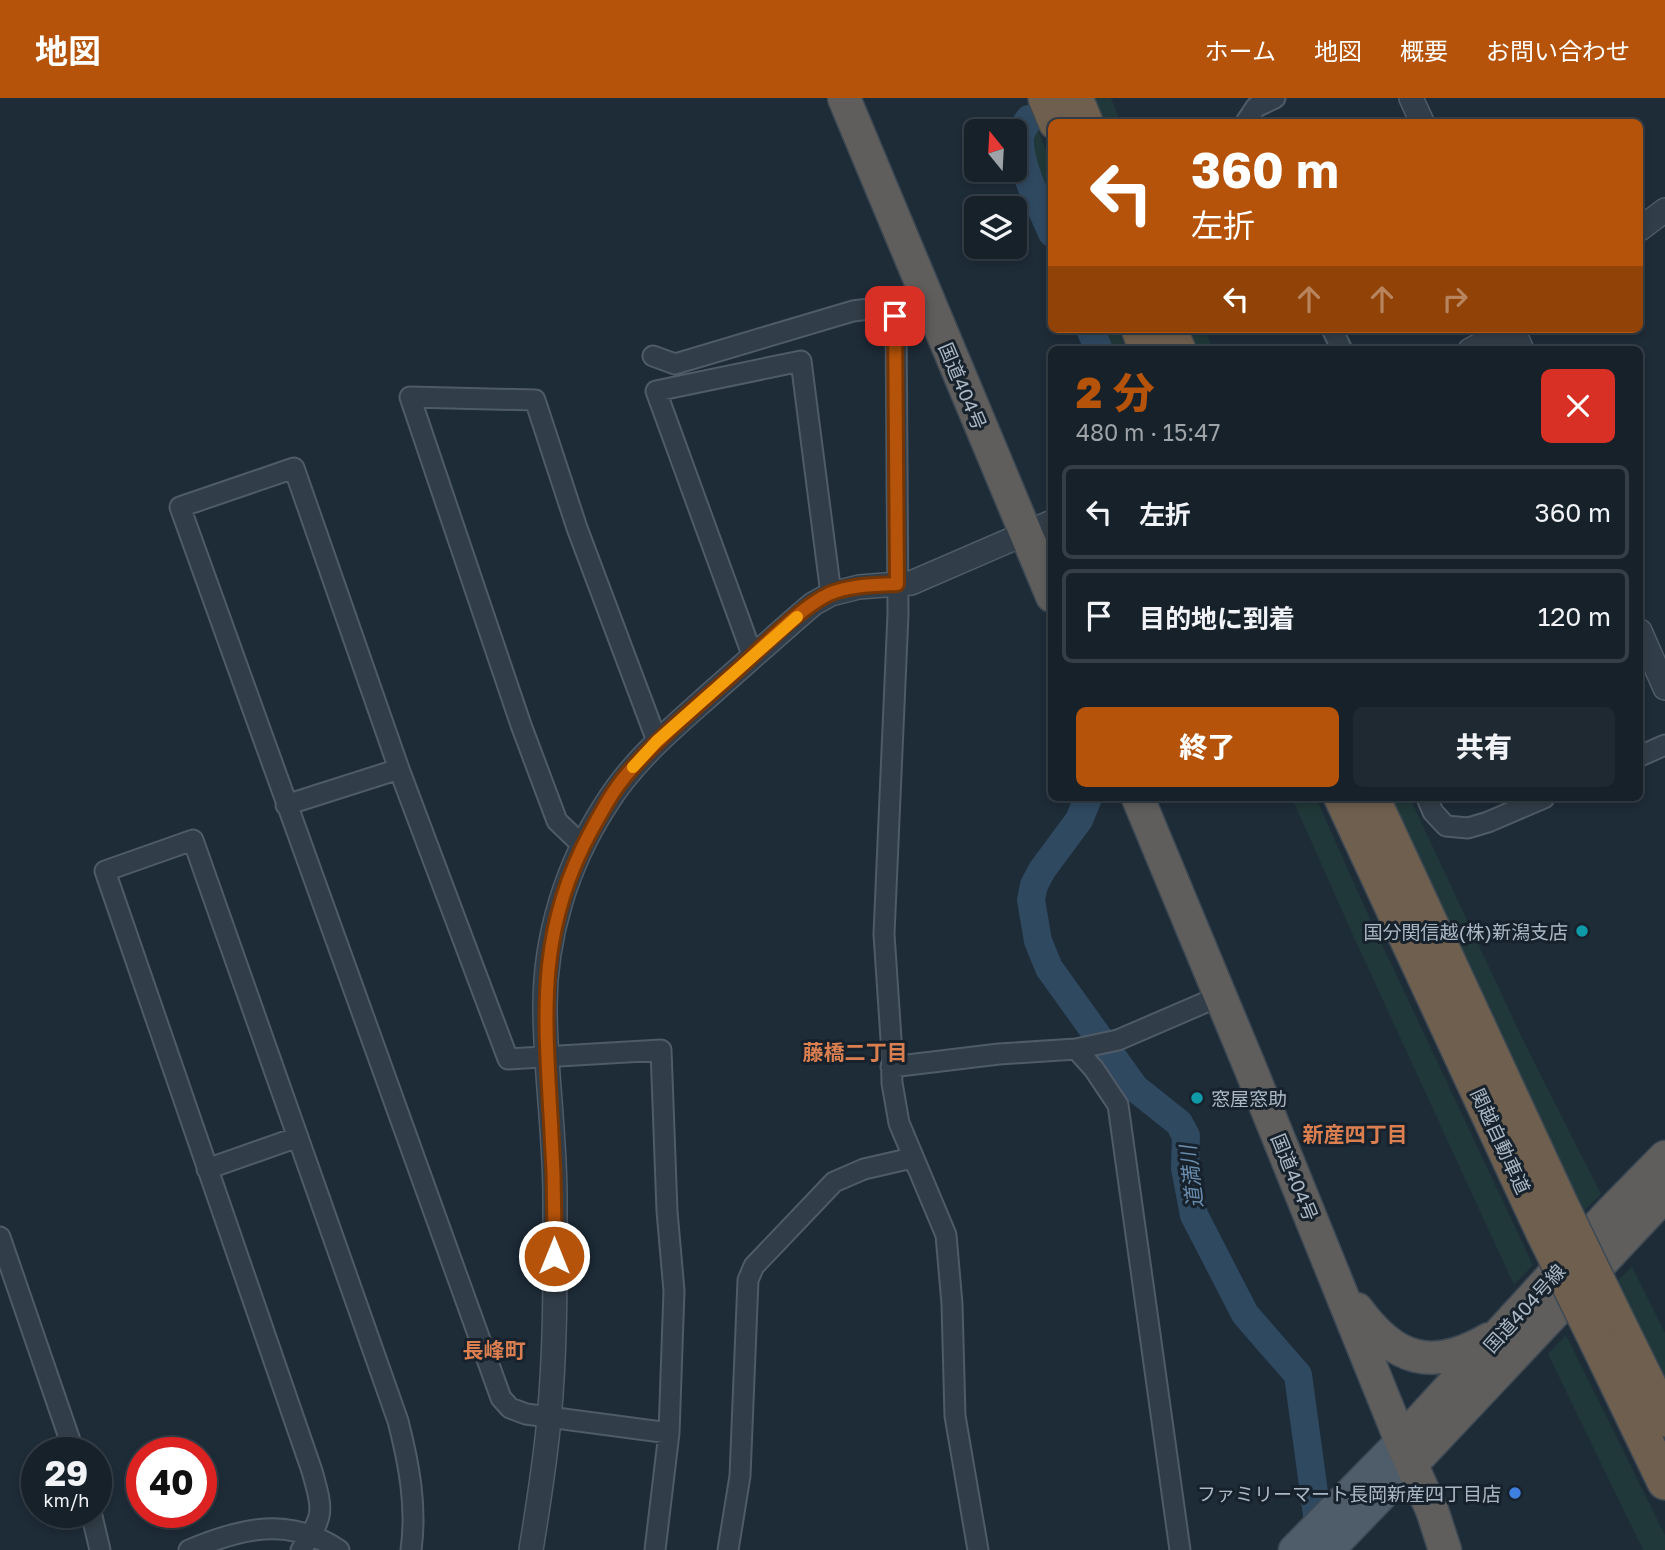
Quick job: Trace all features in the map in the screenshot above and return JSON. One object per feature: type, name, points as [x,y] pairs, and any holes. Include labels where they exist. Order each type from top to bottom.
[{"type":"highway","name":"国道404号","points":[[844,98],[912,298],[1038,527],[1048,576]]},
{"type":"highway","points":[[1046,98],[1055,119]]},
{"type":"highway","points":[[1075,98],[1084,119]]},
{"type":"highway","name":"国道404号","points":[[1139,801],[1407,1452]]},
{"type":"highway","name":"関越自動車道","points":[[1344,801],[1603,1322],[1665,1482]]},
{"type":"highway","name":"関越自動車道","points":[[1373,801],[1554,1222]]},
{"type":"highway","name":"国道404号線","points":[[1407,1452],[1504,1330],[1609,1214],[1665,1157]]},
{"type":"highway","name":"国道404号線","points":[[1407,1452],[1665,1195]]},
{"type":"highway","points":[[1336,1279],[1381,1338],[1402,1351],[1417,1356],[1444,1357],[1467,1352],[1504,1330]]},
{"type":"highway","name":"関越自動車道","points":[[1603,1322],[1665,1419]]},
{"type":"highway","points":[[1407,1452],[1432,1510],[1445,1550]]},
{"type":"main road","points":[[1294,1550],[1407,1452]]},
{"type":"main road","points":[[1329,1550],[1407,1452]]},
{"type":"street","points":[[1248,119],[1256,107],[1275,98]]},
{"type":"street","points":[[1411,98],[1421,119]]},
{"type":"street","points":[[1643,227],[1665,210]]},
{"type":"street","points":[[653,356],[675,364],[853,311],[912,298]]},
{"type":"street","points":[[912,298],[895,316],[897,584],[884,934],[891,1067],[899,1123],[946,1235],[952,1304],[955,1416],[978,1550]]},
{"type":"street","points":[[1478,346],[1504,333]]},
{"type":"street","points":[[753,657],[656,391],[801,361],[831,594]]},
{"type":"street","points":[[583,846],[557,821],[521,725],[410,397],[535,401],[577,528],[657,741]]},
{"type":"street","points":[[655,1550],[669,1433],[674,1291],[667,1211],[661,1051],[508,1059],[399,769],[294,468],[180,507],[497,1390],[510,1408],[549,1419],[669,1433]]},
{"type":"street","points":[[531,1550],[549,1419],[553,1359],[555,1192],[545,1007],[549,954],[562,898],[583,846],[604,807],[626,775],[657,741],[813,604],[831,594],[859,587],[911,583],[1038,527]]},
{"type":"street","points":[[1643,638],[1665,688]]},
{"type":"street","points":[[1643,755],[1665,745]]},
{"type":"street","points":[[286,805],[399,769]]},
{"type":"street","points":[[1428,801],[1433,812],[1446,826],[1468,828],[1537,801]]},
{"type":"street","points":[[307,1543],[320,1518],[312,1471],[105,871],[193,840],[398,1421],[412,1488],[414,1513],[411,1550]]},
{"type":"street","points":[[891,1067],[999,1054],[1076,1049],[1118,1040],[1220,996]]},
{"type":"street","points":[[1076,1049],[1094,1069],[1118,1105],[1180,1550]]},
{"type":"street","points":[[207,1169],[298,1137]]},
{"type":"street","points":[[728,1550],[740,1476],[748,1280],[754,1266],[834,1182],[864,1169],[912,1158]]},
{"type":"street","points":[[0,1237],[69,1437]]},
{"type":"street","points":[[95,1528],[100,1550]]},
{"type":"street","points":[[189,1550],[256,1528],[286,1530],[307,1543],[340,1550]]},
{"type":"green space","points":[[1090,98],[1111,98],[1119,119],[1099,119]]},
{"type":"green space","points":[[1035,122],[1048,155],[1048,217],[1027,164],[1027,130]]},
{"type":"green space","points":[[1095,333],[1120,333],[1124,346],[1099,346]]},
{"type":"green space","points":[[1186,333],[1206,333],[1211,346],[1191,346]]},
{"type":"green space","points":[[1293,801],[1317,801],[1533,1265],[1514,1285]]},
{"type":"green space","points":[[1386,801],[1411,801],[1524,1042],[1601,1194],[1579,1216]]},
{"type":"green space","points":[[1632,1267],[1665,1333],[1665,1391],[1613,1285]]},
{"type":"green space","points":[[1566,1335],[1665,1535],[1665,1550],[1643,1550],[1548,1354]]},
{"type":"waterway","name":"道満川","points":[[1029,119],[1020,139],[1023,162],[1048,224]]},
{"type":"waterway","name":"道満川","points":[[1092,333],[1097,346]]},
{"type":"waterway","name":"道満川","points":[[1087,801],[1079,820],[1034,885],[1031,900],[1038,941],[1049,968],[1135,1088],[1179,1123],[1186,1136],[1185,1168],[1194,1215],[1245,1314],[1298,1375],[1321,1544]]},
{"type":"slow traffic","points":[[633,767],[657,741],[797,617]]},
{"type":"place","name":"国分関信越(株)新潟支店","points":[[1582,931]]},
{"type":"place","name":"窓屋窓助","points":[[1197,1098]]},
{"type":"place","name":"ファミリーマート長岡新産四丁目店","points":[[1515,1493]]},
{"type":"district","name":"藤橋二丁目","points":[[855,1052]]},
{"type":"district","name":"新産四丁目","points":[[1355,1134]]},
{"type":"district","name":"長峰町","points":[[494,1350]]},
{"type":"route","points":[[554,1256],[555,1192],[545,1007],[549,954],[562,898],[583,846],[604,807],[626,775],[657,741],[813,604],[831,594],[859,587],[897,584],[895,316]]}]
